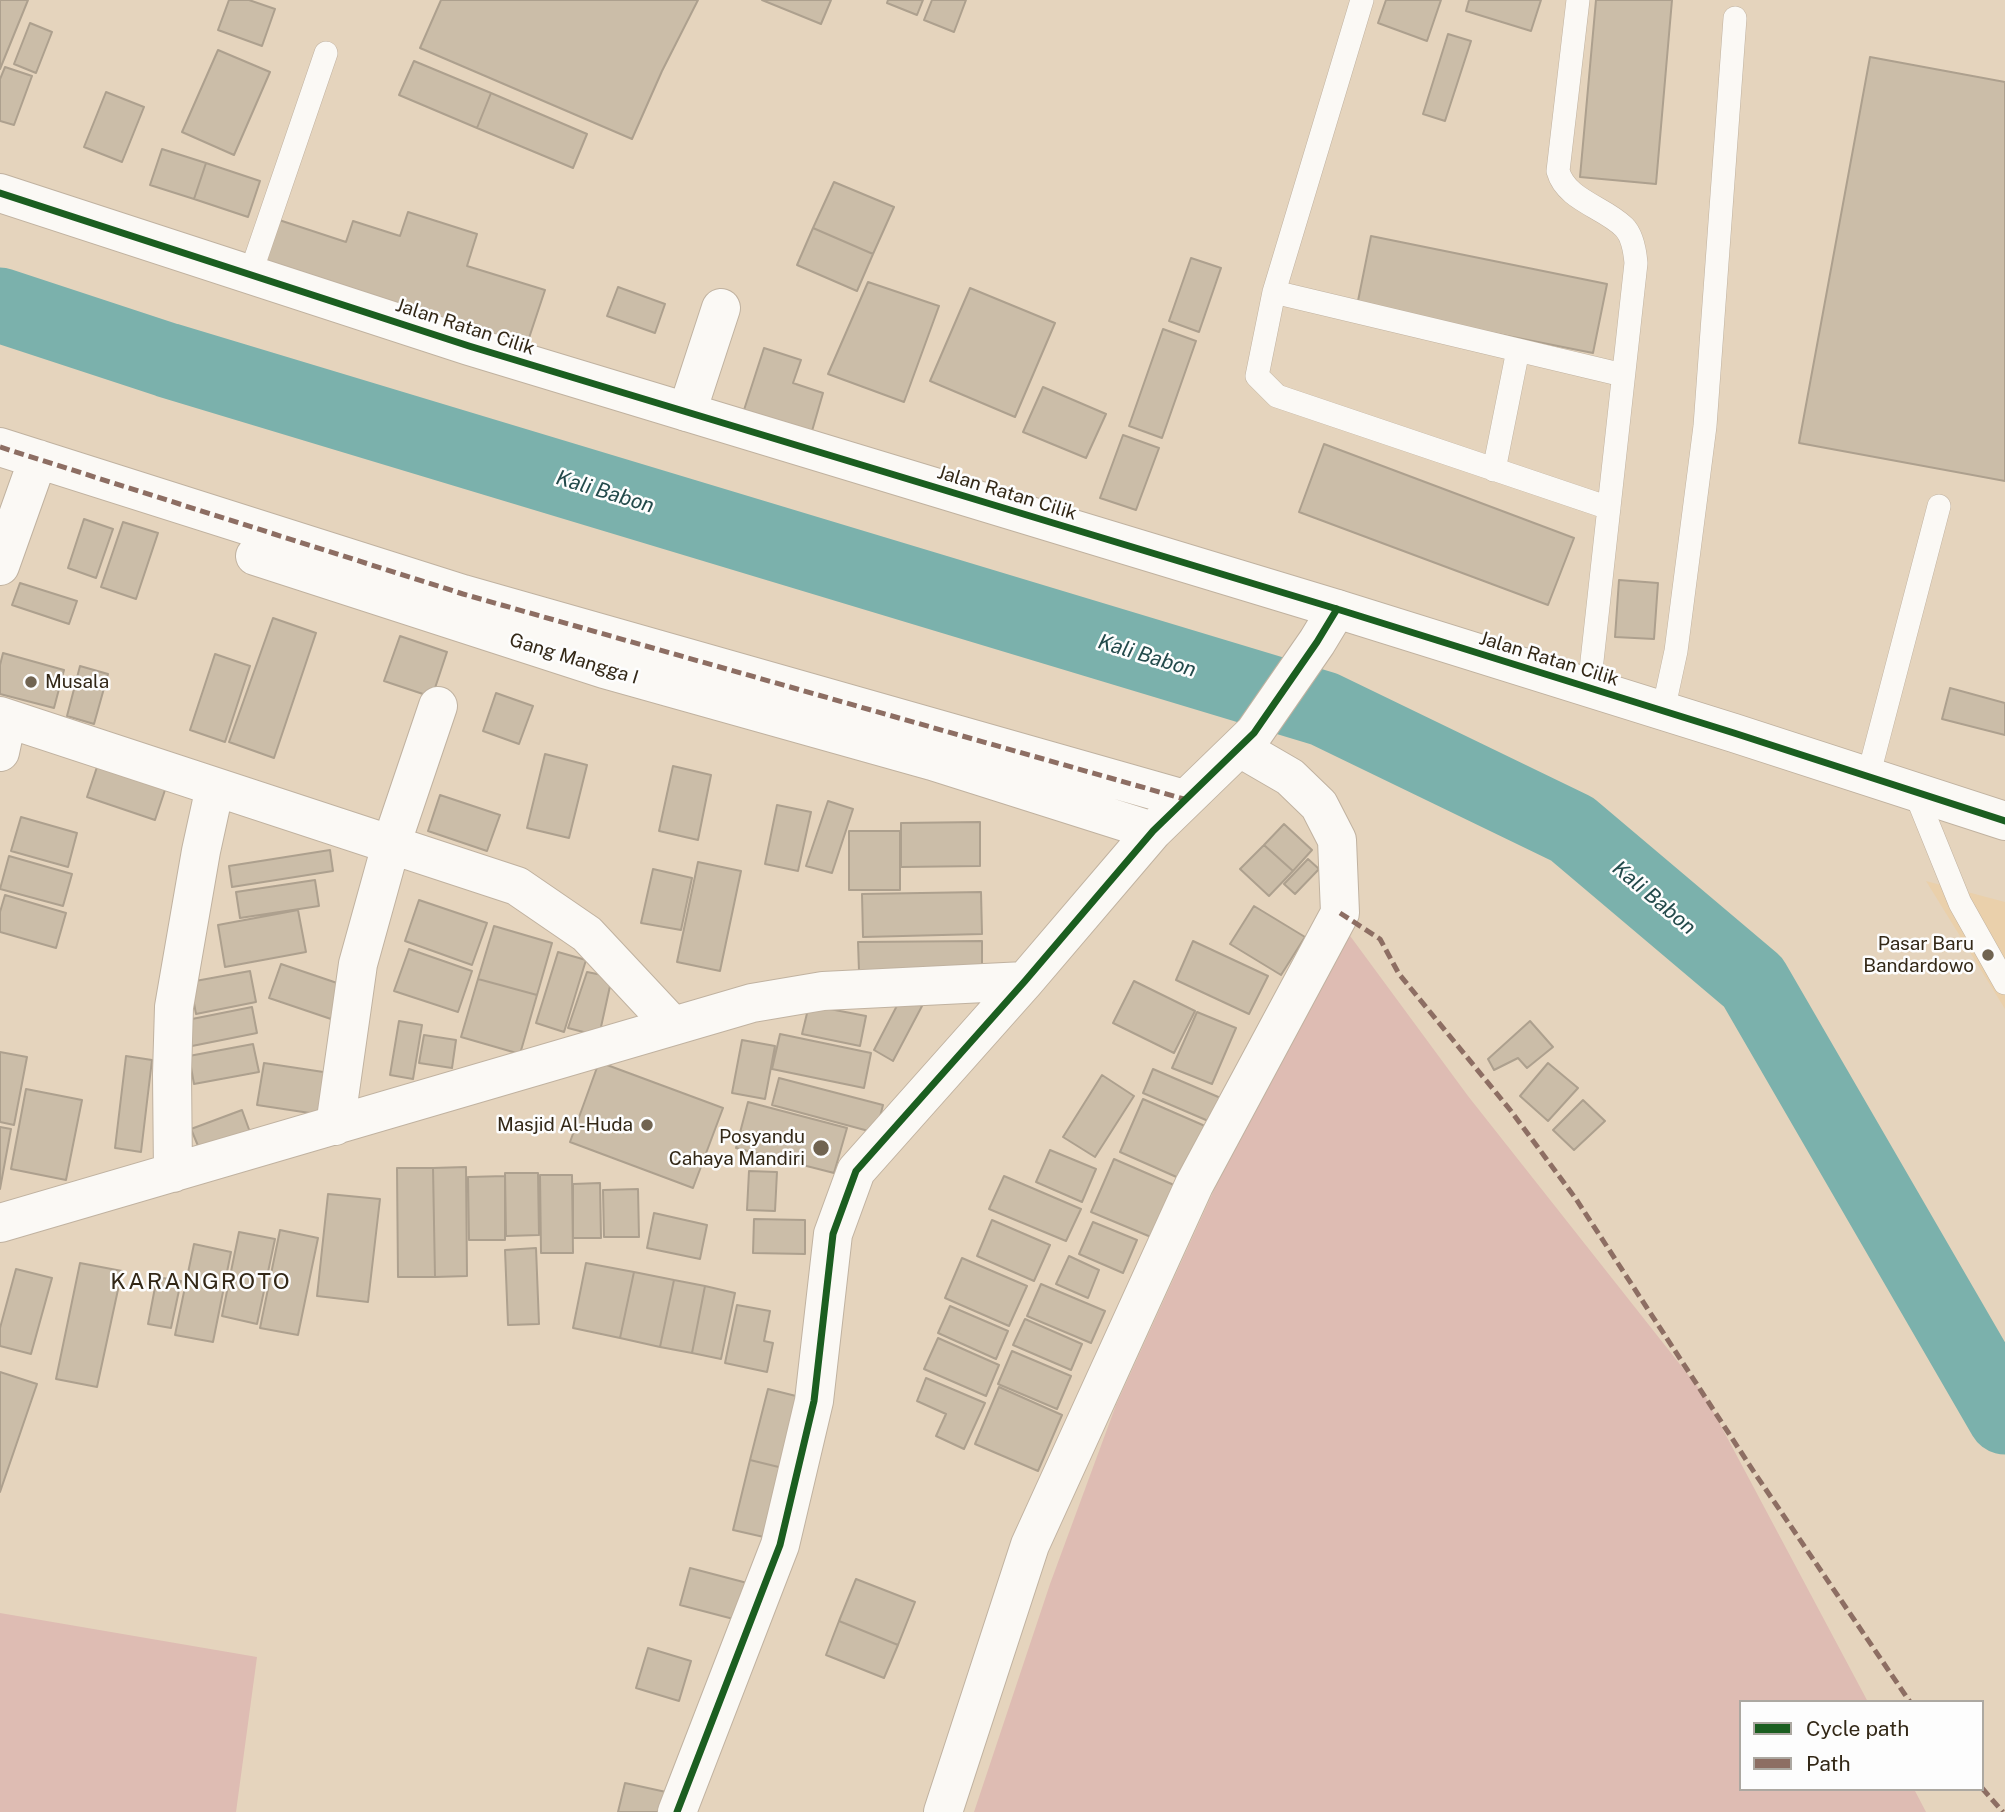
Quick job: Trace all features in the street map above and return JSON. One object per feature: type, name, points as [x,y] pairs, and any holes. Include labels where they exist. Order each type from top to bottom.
[{"type":"street","name":"Jalan Ratan Cilik","points":[[0,193],[469,346],[690,401],[1589,688],[1665,700],[1870,766],[1915,792],[2005,821]]},
{"type":"street","points":[[690,401],[716,324]]},
{"type":"street","name":"Gang Mangga I","points":[[0,447],[23,471],[372,580],[604,669],[932,761],[1153,831]]},
{"type":"street","points":[[0,566],[23,471]]},
{"type":"street","points":[[372,580],[463,594],[1184,799]]},
{"type":"street","points":[[677,1812],[780,1545],[814,1401],[833,1234],[856,1171],[1025,981],[1153,831],[1247,740],[1317,642],[1337,609]]},
{"type":"street","points":[[335,1126],[358,964],[391,845],[438,706]]},
{"type":"street","points":[[2,729],[215,787],[517,886],[587,934],[673,1026]]},
{"type":"street","points":[[943,1812],[1030,1545],[1194,1185],[1340,913],[1337,840],[1319,806],[1247,740]]},
{"type":"street","points":[[173,1173],[174,1007],[215,787]]},
{"type":"street","points":[[0,1223],[752,1003],[824,990],[1025,981]]},
{"type":"lane","points":[[1362,0],[1274,292],[1257,376],[1277,396],[1609,508]]},
{"type":"lane","points":[[1578,0],[1558,171],[1565,187],[1625,227],[1636,263],[1589,688]]},
{"type":"lane","points":[[1665,700],[1676,651],[1705,426],[1735,18]]},
{"type":"lane","points":[[250,275],[326,52]]},
{"type":"lane","points":[[1274,292],[1623,375]]},
{"type":"lane","points":[[1494,470],[1518,351]]},
{"type":"lane","points":[[1870,766],[1939,506]]},
{"type":"lane","points":[[1915,792],[1960,903],[2005,983]]},
{"type":"shaded area","name":"Pasar Baru Bandardowo","points":[[1926,881],[2005,902],[2005,1009]]},
{"type":"shaded area","points":[[1345,929],[1468,1096],[1705,1396],[1867,1700],[1739,1700],[1739,1791],[1915,1791],[1926,1812],[974,1812],[1050,1584],[1116,1405],[1276,1054]]},
{"type":"shaded area","points":[[0,1613],[257,1657],[236,1812],[0,1812]]},
{"type":"building","points":[[0,0],[28,0],[0,69]]},
{"type":"building","points":[[229,0],[249,0],[275,9],[262,46],[218,30]]},
{"type":"building","points":[[441,0],[698,0],[632,139],[420,48]]},
{"type":"building","points":[[762,0],[831,0],[821,24]]},
{"type":"building","points":[[888,0],[923,0],[917,15],[887,3]]},
{"type":"building","points":[[932,0],[966,0],[954,32],[924,20]]},
{"type":"building","points":[[1386,0],[1441,0],[1427,41],[1378,23]]},
{"type":"building","points":[[1469,0],[1541,0],[1531,31],[1466,11]]},
{"type":"building","points":[[1596,0],[1672,0],[1656,184],[1580,177]]},
{"type":"building","points":[[30,23],[52,32],[36,73],[14,64]]},
{"type":"building","points":[[1448,34],[1471,41],[1445,121],[1423,114]]},
{"type":"building","points":[[218,50],[270,72],[234,155],[182,132]]},
{"type":"building","points":[[1870,57],[2005,82],[2005,481],[1799,443]]},
{"type":"building","points":[[414,61],[491,93],[477,128],[399,95]]},
{"type":"building","points":[[5,67],[32,76],[14,125],[0,121],[0,79]]},
{"type":"building","points":[[106,92],[144,107],[122,162],[84,147]]},
{"type":"building","points":[[491,93],[587,134],[573,168],[477,128]]},
{"type":"building","points":[[162,149],[206,163],[194,199],[150,185]]},
{"type":"building","points":[[206,163],[260,181],[248,217],[194,199]]},
{"type":"building","points":[[834,182],[894,207],[873,254],[813,228]]},
{"type":"building","points":[[408,212],[477,234],[467,266],[545,290],[526,347],[262,263],[276,219],[346,242],[353,221],[400,236]]},
{"type":"building","points":[[813,228],[873,254],[857,291],[797,265]]},
{"type":"building","points":[[1371,236],[1607,284],[1593,353],[1357,306]]},
{"type":"building","points":[[1191,258],[1221,268],[1199,332],[1169,321]]},
{"type":"building","points":[[868,282],[939,306],[904,402],[828,374]]},
{"type":"building","points":[[618,287],[665,304],[655,333],[607,316]]},
{"type":"building","points":[[970,288],[1055,323],[1015,417],[930,381]]},
{"type":"building","points":[[1163,329],[1196,341],[1162,438],[1129,426]]},
{"type":"building","points":[[764,348],[801,360],[793,383],[823,393],[812,431],[744,410]]},
{"type":"building","points":[[1043,387],[1106,414],[1086,458],[1023,432]]},
{"type":"building","points":[[1123,435],[1159,448],[1136,510],[1100,498]]},
{"type":"building","points":[[1324,444],[1574,538],[1548,605],[1299,512]]},
{"type":"building","points":[[84,519],[113,529],[96,578],[68,568]]},
{"type":"building","points":[[123,522],[158,533],[136,599],[101,587]]},
{"type":"building","points":[[1619,580],[1658,583],[1654,639],[1615,637]]},
{"type":"building","points":[[20,583],[77,601],[69,624],[12,605]]},
{"type":"building","points":[[273,618],[316,633],[274,758],[229,742]]},
{"type":"building","points":[[400,636],[447,652],[432,697],[384,681]]},
{"type":"building","name":"Musala","points":[[3,653],[64,670],[54,708],[0,694],[0,665]]},
{"type":"building","points":[[215,654],[250,666],[225,742],[190,730]]},
{"type":"building","points":[[80,666],[108,674],[94,724],[67,716]]},
{"type":"building","points":[[1950,688],[2005,703],[2005,735],[1942,719]]},
{"type":"building","points":[[496,693],[533,706],[519,744],[483,731]]},
{"type":"building","points":[[545,754],[587,765],[569,838],[527,828]]},
{"type":"building","points":[[99,761],[167,784],[155,820],[87,797]]},
{"type":"building","points":[[673,766],[711,775],[698,840],[659,831]]},
{"type":"building","points":[[440,795],[500,815],[487,851],[428,831]]},
{"type":"building","points":[[828,801],[853,809],[832,873],[806,866]]},
{"type":"building","points":[[777,805],[811,812],[798,871],[765,864]]},
{"type":"building","points":[[21,817],[77,833],[68,867],[11,851]]},
{"type":"building","points":[[980,822],[980,866],[901,867],[901,823]]},
{"type":"building","points":[[1284,824],[1312,850],[1293,871],[1264,845]]},
{"type":"building","points":[[849,831],[900,831],[900,890],[849,890]]},
{"type":"building","points":[[1264,845],[1293,871],[1269,896],[1240,869]]},
{"type":"building","points":[[330,850],[333,871],[232,887],[229,866]]},
{"type":"building","points":[[9,856],[72,874],[63,906],[0,889]]},
{"type":"building","points":[[1308,859],[1319,869],[1295,894],[1284,884]]},
{"type":"building","points":[[698,862],[741,871],[720,971],[677,962]]},
{"type":"building","points":[[653,869],[692,878],[681,930],[641,923]]},
{"type":"building","points":[[315,880],[319,906],[240,918],[236,892]]},
{"type":"building","points":[[981,892],[982,934],[863,937],[862,894]]},
{"type":"building","points":[[5,895],[66,913],[56,948],[0,932],[0,912]]},
{"type":"building","points":[[419,900],[487,923],[472,965],[405,941]]},
{"type":"building","points":[[1254,906],[1305,937],[1281,975],[1230,944]]},
{"type":"building","points":[[298,910],[306,952],[225,967],[218,925]]},
{"type":"building","points":[[494,926],[552,943],[537,995],[478,979]]},
{"type":"building","points":[[982,941],[982,969],[859,971],[858,942]]},
{"type":"building","points":[[1193,941],[1268,976],[1249,1014],[1176,980]]},
{"type":"building","points":[[409,949],[472,971],[458,1012],[394,991]]},
{"type":"building","points":[[558,952],[586,960],[564,1032],[536,1023]]},
{"type":"building","points":[[281,964],[343,985],[331,1019],[269,998]]},
{"type":"building","points":[[250,971],[256,1002],[196,1014],[190,982]]},
{"type":"building","points":[[587,972],[612,977],[599,1036],[568,1028]]},
{"type":"building","points":[[478,979],[537,995],[520,1054],[461,1037]]},
{"type":"building","points":[[1134,981],[1195,1011],[1174,1053],[1113,1023]]},
{"type":"building","points":[[902,996],[922,1006],[893,1061],[874,1050]]},
{"type":"building","points":[[809,1005],[866,1016],[860,1046],[802,1034]]},
{"type":"building","points":[[252,1007],[257,1033],[187,1047],[182,1021]]},
{"type":"building","points":[[1197,1012],[1236,1028],[1212,1084],[1172,1068]]},
{"type":"building","points":[[399,1021],[422,1025],[413,1079],[390,1075]]},
{"type":"building","points":[[1530,1021],[1553,1047],[1527,1068],[1518,1058],[1494,1070],[1488,1059]]},
{"type":"building","points":[[780,1034],[871,1053],[864,1088],[772,1069]]},
{"type":"building","points":[[424,1035],[456,1040],[452,1068],[419,1063]]},
{"type":"building","points":[[742,1040],[775,1046],[765,1099],[732,1093]]},
{"type":"building","points":[[253,1044],[259,1072],[194,1084],[189,1056]]},
{"type":"building","points":[[0,1052],[27,1057],[14,1125],[0,1122]]},
{"type":"building","points":[[126,1056],[152,1060],[141,1152],[115,1148]]},
{"type":"building","name":"Masjid Al-Huda","points":[[599,1062],[723,1108],[693,1188],[570,1142]]},
{"type":"building","points":[[264,1063],[330,1073],[323,1115],[257,1105]]},
{"type":"building","points":[[1548,1063],[1578,1088],[1548,1121],[1520,1096]]},
{"type":"building","points":[[1153,1069],[1223,1099],[1213,1123],[1143,1093]]},
{"type":"building","points":[[1102,1075],[1134,1096],[1095,1157],[1063,1137]]},
{"type":"building","points":[[779,1078],[883,1105],[876,1133],[772,1105]]},
{"type":"building","points":[[26,1089],[82,1100],[66,1180],[11,1169]]},
{"type":"building","points":[[1143,1099],[1205,1126],[1181,1179],[1120,1152]]},
{"type":"building","points":[[1583,1100],[1605,1121],[1574,1150],[1553,1130]]},
{"type":"building","points":[[748,1102],[847,1128],[834,1173],[736,1148]]},
{"type":"building","points":[[242,1110],[251,1135],[201,1153],[191,1129]]},
{"type":"building","points":[[0,1127],[11,1129],[0,1189]]},
{"type":"building","points":[[1050,1150],[1096,1169],[1082,1202],[1036,1182]]},
{"type":"building","points":[[1114,1159],[1174,1185],[1151,1237],[1091,1212]]},
{"type":"building","points":[[466,1167],[467,1276],[435,1277],[433,1168]]},
{"type":"building","points":[[397,1168],[433,1168],[435,1277],[398,1277]]},
{"type":"building","points":[[749,1171],[777,1172],[775,1211],[747,1210]]},
{"type":"building","points":[[505,1173],[538,1173],[539,1235],[506,1236]]},
{"type":"building","points":[[540,1175],[572,1175],[573,1253],[541,1253]]},
{"type":"building","points":[[505,1176],[505,1240],[469,1240],[468,1177]]},
{"type":"building","points":[[1004,1176],[1081,1209],[1066,1241],[989,1209]]},
{"type":"building","points":[[600,1183],[601,1238],[573,1238],[573,1184]]},
{"type":"building","points":[[638,1189],[639,1237],[604,1237],[603,1190]]},
{"type":"building","points":[[328,1194],[380,1199],[368,1302],[317,1296]]},
{"type":"building","points":[[654,1213],[707,1225],[700,1259],[647,1248]]},
{"type":"building","points":[[754,1219],[805,1220],[805,1254],[753,1253]]},
{"type":"building","points":[[992,1220],[1050,1245],[1034,1281],[977,1256]]},
{"type":"building","points":[[1093,1222],[1137,1240],[1123,1273],[1079,1254]]},
{"type":"building","points":[[280,1230],[318,1238],[298,1335],[260,1328]]},
{"type":"building","points":[[239,1232],[275,1239],[257,1324],[222,1316]]},
{"type":"building","points":[[194,1244],[231,1252],[213,1342],[175,1335]]},
{"type":"building","points":[[536,1248],[539,1324],[508,1325],[505,1250]]},
{"type":"building","points":[[1069,1256],[1099,1270],[1088,1298],[1056,1284]]},
{"type":"building","points":[[962,1258],[1027,1286],[1009,1326],[945,1298]]},
{"type":"building","points":[[80,1263],[122,1271],[97,1387],[56,1379]]},
{"type":"building","points":[[586,1263],[634,1272],[620,1338],[573,1328]]},
{"type":"building","points":[[16,1269],[52,1278],[31,1354],[0,1346],[0,1328]]},
{"type":"building","points":[[634,1272],[674,1280],[660,1347],[620,1338]]},
{"type":"building","points":[[157,1277],[181,1281],[171,1328],[148,1324]]},
{"type":"building","points":[[674,1280],[705,1286],[692,1353],[660,1347]]},
{"type":"building","points":[[1041,1284],[1105,1311],[1091,1343],[1027,1316]]},
{"type":"building","points":[[705,1286],[735,1293],[721,1359],[692,1353]]},
{"type":"building","points":[[737,1305],[770,1311],[764,1341],[773,1343],[767,1372],[725,1363]]},
{"type":"building","points":[[950,1306],[1008,1331],[996,1359],[938,1333]]},
{"type":"building","points":[[1025,1319],[1082,1344],[1071,1370],[1013,1345]]},
{"type":"building","points":[[938,1338],[999,1365],[986,1396],[924,1369]]},
{"type":"building","points":[[1012,1351],[1071,1376],[1057,1409],[998,1384]]},
{"type":"building","points":[[0,1372],[37,1384],[0,1492]]},
{"type":"building","points":[[926,1378],[985,1403],[964,1449],[936,1436],[946,1414],[917,1401]]},
{"type":"building","points":[[999,1387],[1062,1415],[1038,1471],[975,1444]]},
{"type":"building","points":[[768,1389],[812,1400],[795,1471],[750,1460]]},
{"type":"building","points":[[750,1460],[795,1471],[777,1540],[733,1530]]},
{"type":"building","points":[[690,1568],[751,1584],[741,1621],[680,1605]]},
{"type":"building","points":[[856,1579],[915,1602],[898,1645],[839,1621]]},
{"type":"building","points":[[839,1621],[898,1645],[884,1678],[826,1655]]},
{"type":"building","points":[[648,1648],[691,1661],[679,1701],[636,1688]]},
{"type":"building","points":[[625,1783],[666,1792],[661,1812],[618,1812]]},
{"type":"waterway","name":"Kali Babon","points":[[0,305],[167,360],[1324,709],[1572,829],[1753,982],[2005,1417]]},
{"type":"marked path","points":[[0,447],[463,594],[1184,799]]},
{"type":"marked path","points":[[1340,913],[1380,939],[1399,974],[1511,1111],[1576,1199],[1754,1472],[1909,1700]]},
{"type":"marked path","points":[[1984,1790],[2003,1812]]},
{"type":"cycle path","points":[[0,193],[469,346],[1337,609],[2005,821]]},
{"type":"cycle path","points":[[677,1812],[780,1545],[814,1401],[833,1234],[856,1171],[1025,981],[1153,831],[1254,733],[1337,609]]},
{"type":"place","name":"Musala","points":[[31,682]]},
{"type":"place","name":"Pasar Baru Bandardowo","points":[[1988,955]]},
{"type":"place","name":"Masjid Al-Huda","points":[[647,1125]]},
{"type":"place","name":"Posyandu Cahaya Mandiri","points":[[821,1148]]},
{"type":"district","name":"KARANGROTO","points":[[201,1282]]}]
